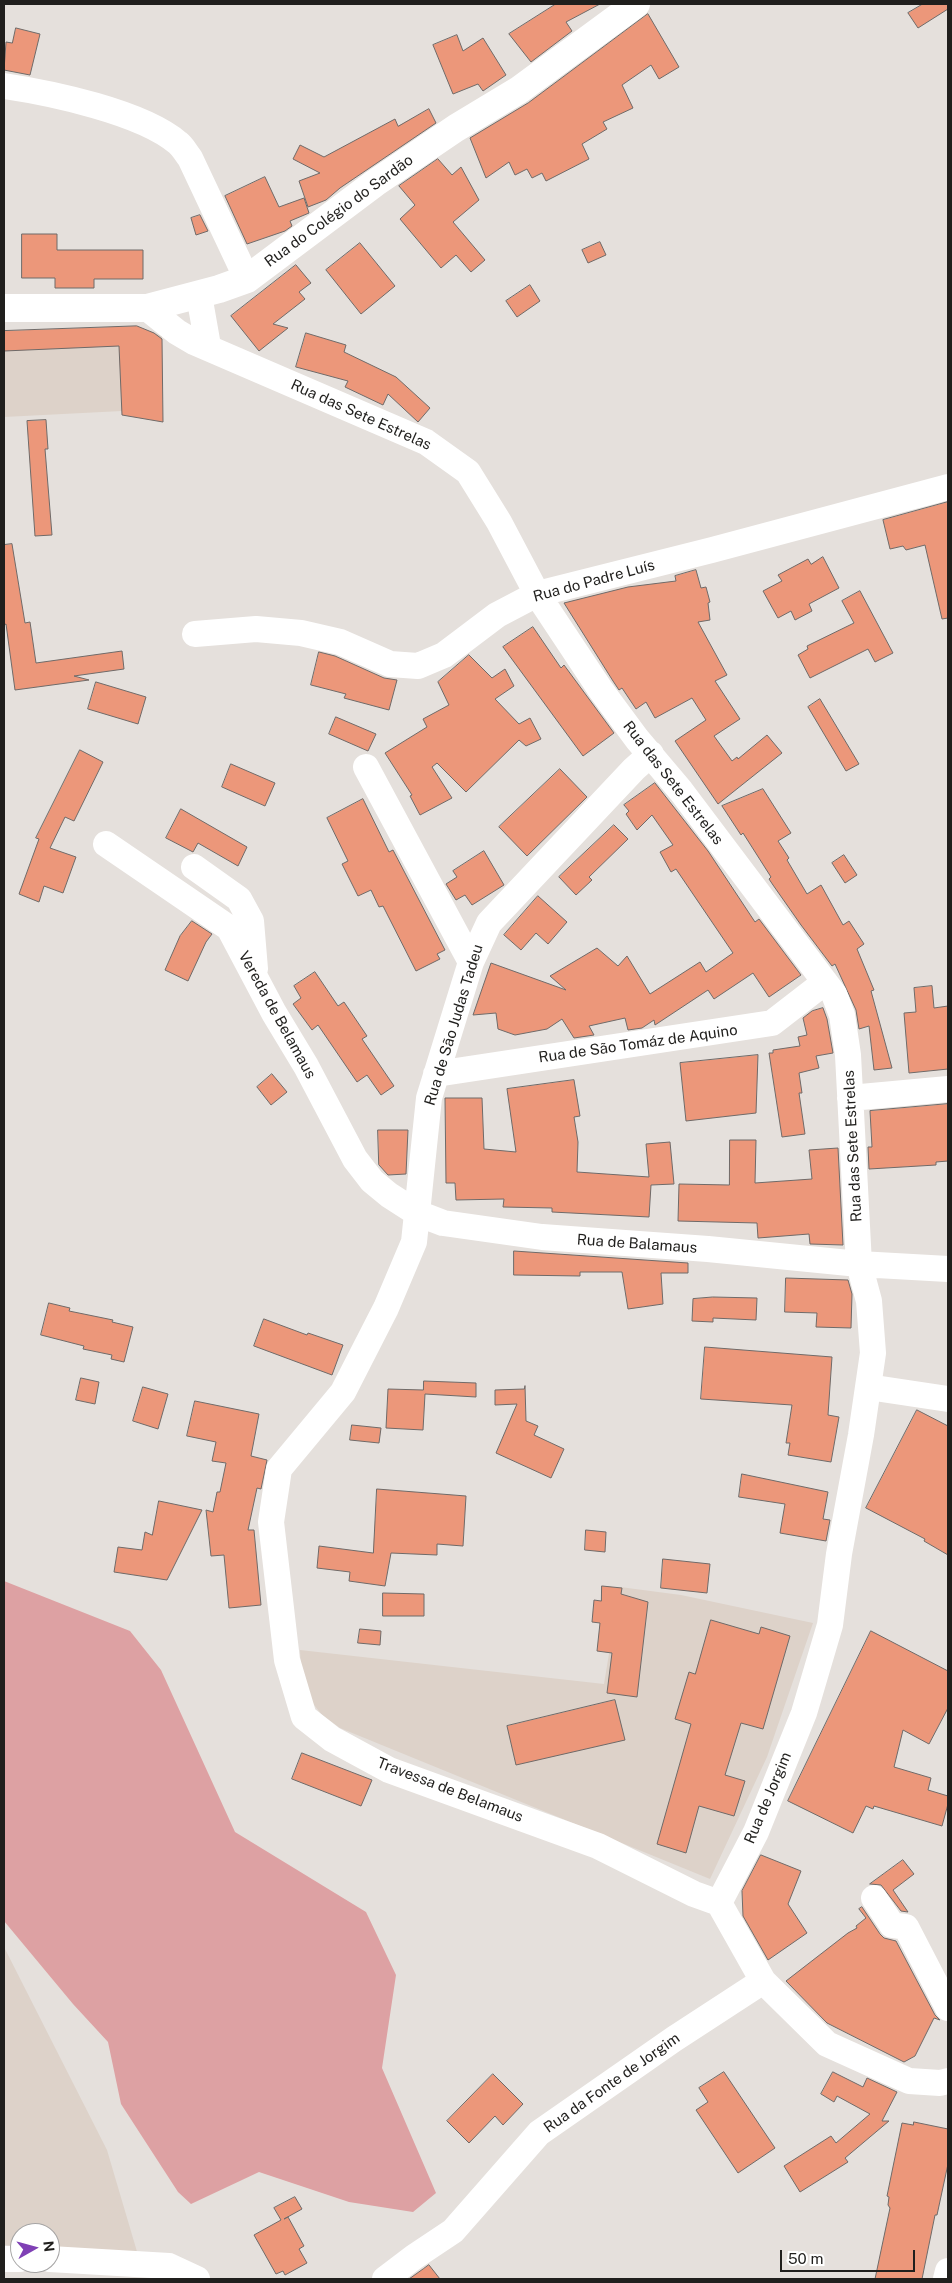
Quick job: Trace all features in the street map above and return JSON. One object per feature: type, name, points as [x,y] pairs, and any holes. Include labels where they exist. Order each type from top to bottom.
[{"type":"main road","name":"Rua do Colégio do Sardão","points":[[4,308],[147,308],[199,295],[247,279],[375,183],[456,128],[518,90],[636,4]]},
{"type":"street","points":[[4,86],[56,94],[119,114],[156,129],[179,143],[190,158],[247,279]]},
{"type":"street","points":[[199,295],[208,346]]},
{"type":"street","name":"Rua das Sete Estrelas","points":[[147,308],[177,332],[194,342],[208,346],[426,442],[447,455],[468,472],[499,522],[537,594],[600,689],[637,740],[650,754],[834,994],[842,1015],[848,1055],[859,1264],[869,1301],[873,1353],[868,1387]]},
{"type":"street","name":"Rua do Padre Luís","points":[[195,634],[256,629],[301,633],[340,642],[390,664],[418,666],[444,655],[497,614],[537,594],[712,550],[948,487]]},
{"type":"street","name":"Rua de São Judas Tadeu","points":[[418,1213],[429,1098],[471,962],[489,923],[650,754]]},
{"type":"street","points":[[366,767],[471,962]]},
{"type":"street","name":"Vereda de Belamaus","points":[[106,844],[229,928],[355,1158],[372,1181],[389,1195],[418,1213]]},
{"type":"street","points":[[194,867],[239,899],[251,921],[256,977]]},
{"type":"street","name":"Rua de São Tomáz de Aquino","points":[[436,1074],[772,1024],[825,982]]},
{"type":"street","points":[[850,1098],[948,1089]]},
{"type":"street","name":"Rua de Balamaus","points":[[418,1213],[443,1223],[542,1237],[708,1249],[859,1264],[948,1269]]},
{"type":"street","name":"Travessa de Belamaus","points":[[418,1213],[414,1242],[386,1308],[343,1392],[279,1470],[271,1522],[287,1660],[304,1717],[332,1739],[389,1770],[598,1846],[694,1894],[719,1902]]},
{"type":"street","points":[[868,1387],[948,1399]]},
{"type":"street","name":"Rua de Jorgim","points":[[719,1902],[756,1832],[804,1713],[830,1625],[839,1554],[868,1387]]},
{"type":"street","points":[[874,1898],[892,1925],[906,1927],[948,2008]]},
{"type":"street","points":[[719,1902],[763,1981],[827,2044],[910,2081],[940,2083],[948,2081]]},
{"type":"street","name":"Rua da Fonte de Jorgim","points":[[385,2279],[453,2231],[539,2133],[674,2039],[763,1981]]},
{"type":"street","points":[[60,2260],[169,2266],[197,2279]]},
{"type":"street","points":[[946,2279],[948,2271]]},
{"type":"shaded area","points":[[137,326],[162,336],[163,422],[122,415],[122,411],[4,417],[4,331]]},
{"type":"shaded area","points":[[4,1581],[130,1631],[161,1670],[235,1832],[366,1912],[396,1975],[382,2068],[436,2193],[413,2212],[349,2202],[259,2172],[191,2204],[178,2192],[121,2104],[108,2042],[73,2004],[4,1921]]},
{"type":"shaded area","points":[[620,1587],[681,1595],[813,1623],[767,1757],[710,1879],[340,1728],[322,1715],[307,1696],[301,1671],[300,1650],[604,1684]]},
{"type":"shaded area","points":[[4,1947],[107,2150],[138,2255],[60,2250],[60,2223],[10,2223],[10,2245],[4,2245]]},
{"type":"building","points":[[556,4],[600,4],[566,22],[572,31],[531,62],[509,34]]},
{"type":"building","points":[[923,4],[948,4],[948,9],[918,28],[908,13]]},
{"type":"building","points":[[648,14],[679,67],[659,79],[651,65],[622,85],[633,108],[603,122],[607,129],[582,144],[589,159],[546,181],[542,173],[532,178],[527,169],[515,175],[509,162],[486,178],[470,138],[528,103]]},
{"type":"building","points":[[16,28],[40,34],[30,75],[4,70],[6,42],[12,43]]},
{"type":"building","points":[[457,35],[463,51],[483,38],[506,75],[483,91],[478,84],[453,94],[433,45]]},
{"type":"building","points":[[429,109],[436,123],[340,188],[326,200],[308,207],[299,181],[320,173],[293,159],[300,145],[324,157],[395,119],[398,126]]},
{"type":"building","points":[[438,159],[452,175],[461,167],[479,200],[453,222],[485,260],[471,272],[456,255],[441,268],[400,219],[415,205],[399,186]]},
{"type":"building","points":[[265,177],[279,207],[304,198],[309,213],[290,221],[292,226],[285,231],[247,244],[225,196]]},
{"type":"building","points":[[200,215],[208,231],[196,235],[191,218]]},
{"type":"building","points":[[22,234],[57,234],[57,250],[143,250],[143,279],[94,279],[94,288],[55,288],[55,278],[22,278]]},
{"type":"building","points":[[600,242],[606,255],[588,263],[582,250]]},
{"type":"building","points":[[360,243],[395,286],[361,314],[326,270]]},
{"type":"building","points":[[296,265],[311,283],[299,292],[305,299],[273,324],[288,328],[259,351],[231,316]]},
{"type":"building","points":[[530,285],[540,301],[517,317],[506,301]]},
{"type":"building","points":[[137,326],[154,333],[162,339],[163,422],[122,415],[119,346],[4,351],[4,331]]},
{"type":"building","points":[[306,333],[346,345],[344,352],[396,377],[430,408],[418,422],[388,394],[383,405],[345,387],[348,381],[296,367]]},
{"type":"building","points":[[46,420],[48,449],[45,449],[52,535],[35,536],[27,421]]},
{"type":"building","points":[[948,502],[948,618],[942,619],[925,545],[906,550],[903,546],[890,549],[883,520]]},
{"type":"building","points":[[12,544],[25,623],[30,622],[36,663],[122,651],[124,669],[74,676],[89,680],[15,690],[6,624],[4,625],[4,545]]},
{"type":"building","points":[[823,557],[839,588],[809,604],[812,611],[795,620],[791,611],[778,618],[763,591],[782,581],[778,575],[808,559],[811,564]]},
{"type":"building","points":[[696,570],[701,588],[706,587],[710,602],[708,603],[710,620],[698,622],[727,675],[715,681],[740,719],[714,736],[732,761],[737,757],[738,759],[767,735],[782,753],[718,804],[675,741],[706,720],[692,698],[655,718],[646,702],[636,709],[622,688],[619,690],[564,603],[628,587],[676,581],[675,576]]},
{"type":"building","points":[[860,591],[893,653],[875,662],[868,649],[810,678],[798,655],[808,649],[807,646],[854,623],[842,601]]},
{"type":"building","points":[[533,627],[561,668],[564,665],[614,733],[583,756],[503,647]]},
{"type":"building","points":[[319,652],[335,656],[384,678],[397,680],[389,710],[344,698],[346,694],[311,685]]},
{"type":"building","points":[[469,655],[492,678],[505,669],[514,686],[495,699],[519,724],[530,718],[541,739],[526,746],[519,740],[466,792],[437,763],[432,767],[452,798],[420,815],[410,796],[412,795],[385,753],[427,727],[423,719],[449,705],[438,682]]},
{"type":"building","points":[[96,682],[146,697],[138,724],[88,709]]},
{"type":"building","points":[[820,699],[859,764],[846,771],[808,707]]},
{"type":"building","points":[[336,717],[376,734],[368,751],[329,734]]},
{"type":"building","points":[[80,750],[103,762],[74,821],[65,817],[50,848],[76,857],[63,893],[44,886],[39,902],[19,894],[39,839],[36,838]]},
{"type":"building","points":[[231,764],[275,783],[265,806],[222,787]]},
{"type":"building","points":[[560,769],[587,797],[527,856],[499,827]]},
{"type":"building","points":[[655,783],[708,851],[755,922],[759,919],[801,975],[769,997],[753,973],[714,999],[708,990],[655,1025],[654,1020],[642,1028],[628,1030],[625,1018],[589,1026],[594,1035],[574,1038],[562,1019],[547,1029],[515,1035],[498,1029],[496,1013],[473,1015],[491,963],[566,990],[550,976],[597,948],[618,966],[627,956],[650,994],[700,962],[706,972],[733,953],[676,869],[671,872],[660,852],[673,845],[652,815],[637,830],[626,814],[629,811],[624,805]]},
{"type":"building","points":[[763,789],[791,833],[778,841],[807,894],[821,885],[843,925],[849,921],[864,944],[857,949],[874,990],[871,991],[892,1068],[874,1070],[869,1026],[859,1029],[856,1010],[835,964],[832,966],[801,925],[769,879],[771,877],[743,833],[741,835],[722,806]]},
{"type":"building","points":[[363,799],[389,852],[393,850],[445,950],[437,954],[440,959],[416,971],[383,906],[379,907],[371,890],[358,896],[342,864],[348,861],[327,818]]},
{"type":"building","points":[[181,809],[247,847],[238,866],[198,843],[193,852],[166,838]]},
{"type":"building","points":[[614,825],[628,839],[589,877],[592,880],[576,895],[559,877]]},
{"type":"building","points":[[484,851],[504,885],[472,905],[465,895],[456,900],[446,884],[457,877],[453,871]]},
{"type":"building","points":[[844,855],[857,875],[845,883],[832,863]]},
{"type":"building","points":[[538,896],[567,922],[548,944],[536,933],[521,950],[504,935]]},
{"type":"building","points":[[192,921],[212,934],[206,942],[188,981],[165,970],[180,936]]},
{"type":"building","points":[[315,972],[338,1006],[344,1002],[367,1036],[362,1039],[394,1086],[381,1095],[367,1075],[357,1082],[318,1025],[312,1030],[293,1004],[301,998],[294,986]]},
{"type":"building","points":[[932,986],[934,1008],[948,1006],[948,1069],[909,1073],[904,1013],[916,1012],[914,988]]},
{"type":"building","points":[[823,1008],[827,1019],[833,1053],[816,1056],[819,1068],[799,1073],[802,1093],[799,1093],[805,1134],[782,1137],[769,1053],[773,1053],[773,1050],[800,1046],[798,1037],[807,1035],[803,1018],[812,1011]]},
{"type":"building","points":[[758,1055],[756,1113],[686,1121],[680,1063]]},
{"type":"building","points":[[272,1074],[287,1092],[271,1105],[257,1087]]},
{"type":"building","points":[[574,1080],[580,1116],[574,1117],[578,1142],[577,1172],[649,1177],[646,1144],[670,1142],[674,1184],[651,1185],[649,1217],[552,1212],[552,1208],[503,1207],[504,1199],[456,1200],[455,1183],[446,1183],[445,1098],[482,1098],[484,1149],[516,1152],[507,1089]]},
{"type":"building","points":[[948,1104],[948,1161],[936,1162],[936,1165],[869,1169],[868,1147],[872,1147],[870,1111]]},
{"type":"building","points":[[378,1130],[408,1130],[406,1174],[388,1175],[379,1165]]},
{"type":"building","points":[[730,1140],[756,1140],[755,1183],[812,1179],[809,1150],[838,1148],[843,1245],[810,1244],[809,1234],[758,1238],[757,1223],[678,1221],[679,1184],[729,1185]]},
{"type":"building","points":[[514,1251],[688,1263],[688,1273],[661,1273],[663,1304],[628,1309],[622,1272],[580,1272],[580,1276],[514,1275]]},
{"type":"building","points":[[786,1278],[848,1280],[852,1294],[851,1328],[816,1327],[817,1313],[785,1312]]},
{"type":"building","points":[[713,1297],[757,1298],[756,1320],[713,1318],[713,1322],[692,1321],[693,1299]]},
{"type":"building","points":[[49,1303],[70,1308],[69,1311],[113,1320],[112,1322],[133,1327],[124,1362],[111,1359],[112,1355],[83,1349],[84,1346],[41,1335]]},
{"type":"building","points":[[264,1319],[307,1335],[308,1333],[343,1345],[332,1375],[254,1346]]},
{"type":"building","points":[[705,1347],[832,1357],[828,1415],[839,1417],[831,1462],[788,1455],[790,1443],[786,1443],[792,1405],[701,1399]]},
{"type":"building","points":[[81,1378],[99,1382],[95,1404],[76,1400]]},
{"type":"building","points":[[424,1381],[476,1383],[476,1397],[425,1394],[423,1430],[386,1428],[388,1389],[423,1390]]},
{"type":"building","points":[[525,1386],[526,1421],[538,1426],[534,1435],[564,1449],[551,1478],[496,1453],[517,1404],[495,1405],[495,1390],[524,1389]]},
{"type":"building","points":[[143,1387],[168,1394],[158,1429],[133,1421]]},
{"type":"building","points":[[195,1401],[259,1414],[251,1456],[267,1460],[261,1489],[257,1488],[248,1530],[254,1530],[261,1605],[229,1608],[224,1555],[211,1556],[206,1510],[213,1512],[217,1492],[220,1492],[226,1463],[212,1461],[216,1442],[187,1436]]},
{"type":"building","points":[[917,1410],[948,1426],[948,1555],[924,1541],[925,1539],[866,1508]]},
{"type":"building","points":[[352,1425],[381,1428],[379,1443],[350,1440]]},
{"type":"building","points":[[742,1474],[828,1492],[823,1519],[830,1520],[826,1541],[780,1533],[785,1504],[739,1497]]},
{"type":"building","points":[[377,1489],[466,1496],[463,1546],[437,1544],[437,1555],[391,1553],[385,1586],[349,1581],[350,1572],[317,1568],[319,1546],[373,1553]]},
{"type":"building","points":[[159,1501],[202,1510],[167,1580],[114,1572],[118,1547],[142,1550],[145,1532],[152,1535]]},
{"type":"building","points":[[586,1530],[606,1532],[605,1552],[585,1550]]},
{"type":"building","points":[[663,1559],[710,1564],[707,1593],[661,1588]]},
{"type":"building","points":[[602,1586],[622,1588],[621,1594],[648,1602],[637,1697],[607,1693],[612,1653],[597,1651],[600,1623],[592,1622],[594,1600],[601,1601]]},
{"type":"building","points":[[383,1593],[424,1594],[424,1616],[383,1616]]},
{"type":"building","points":[[711,1620],[759,1634],[761,1627],[790,1636],[763,1729],[741,1723],[725,1775],[745,1781],[734,1816],[699,1806],[686,1853],[657,1844],[691,1724],[675,1719],[689,1672],[695,1674]]},
{"type":"building","points":[[360,1629],[381,1631],[380,1645],[358,1643]]},
{"type":"building","points":[[871,1631],[948,1671],[948,1708],[929,1744],[903,1730],[894,1767],[931,1778],[928,1790],[948,1796],[948,1804],[942,1826],[874,1806],[873,1809],[866,1806],[853,1833],[788,1801]]},
{"type":"building","points":[[615,1700],[625,1740],[516,1765],[507,1726]]},
{"type":"building","points":[[302,1753],[372,1780],[361,1806],[292,1779]]},
{"type":"building","points":[[761,1855],[801,1871],[788,1904],[807,1933],[768,1960],[743,1916],[742,1891]]},
{"type":"building","points":[[903,1860],[914,1874],[893,1890],[908,1912],[901,1911],[881,1885],[870,1884]]},
{"type":"building","points":[[862,1907],[884,1938],[896,1941],[935,2015],[940,2020],[934,2018],[915,2056],[904,2062],[827,2023],[786,1981],[857,1928],[856,1926],[866,1918],[859,1909]]},
{"type":"building","points":[[724,2072],[775,2148],[738,2173],[696,2110],[708,2102],[699,2088]]},
{"type":"building","points":[[833,2072],[863,2087],[867,2078],[897,2092],[882,2121],[889,2121],[845,2158],[848,2162],[800,2192],[784,2166],[831,2136],[836,2143],[870,2114],[837,2096],[834,2102],[821,2094]]},
{"type":"building","points":[[493,2074],[523,2104],[503,2125],[495,2116],[469,2143],[447,2121]]},
{"type":"building","points":[[914,2122],[948,2129],[948,2164],[922,2279],[875,2279],[890,2208],[888,2205],[889,2197],[887,2196],[902,2123],[913,2125]]},
{"type":"building","points":[[295,2197],[302,2209],[284,2219],[288,2217],[304,2246],[299,2249],[307,2263],[285,2275],[283,2271],[276,2274],[254,2235],[281,2220],[274,2208]]},
{"type":"building","points":[[429,2265],[440,2279],[409,2279],[423,2269]]}]
